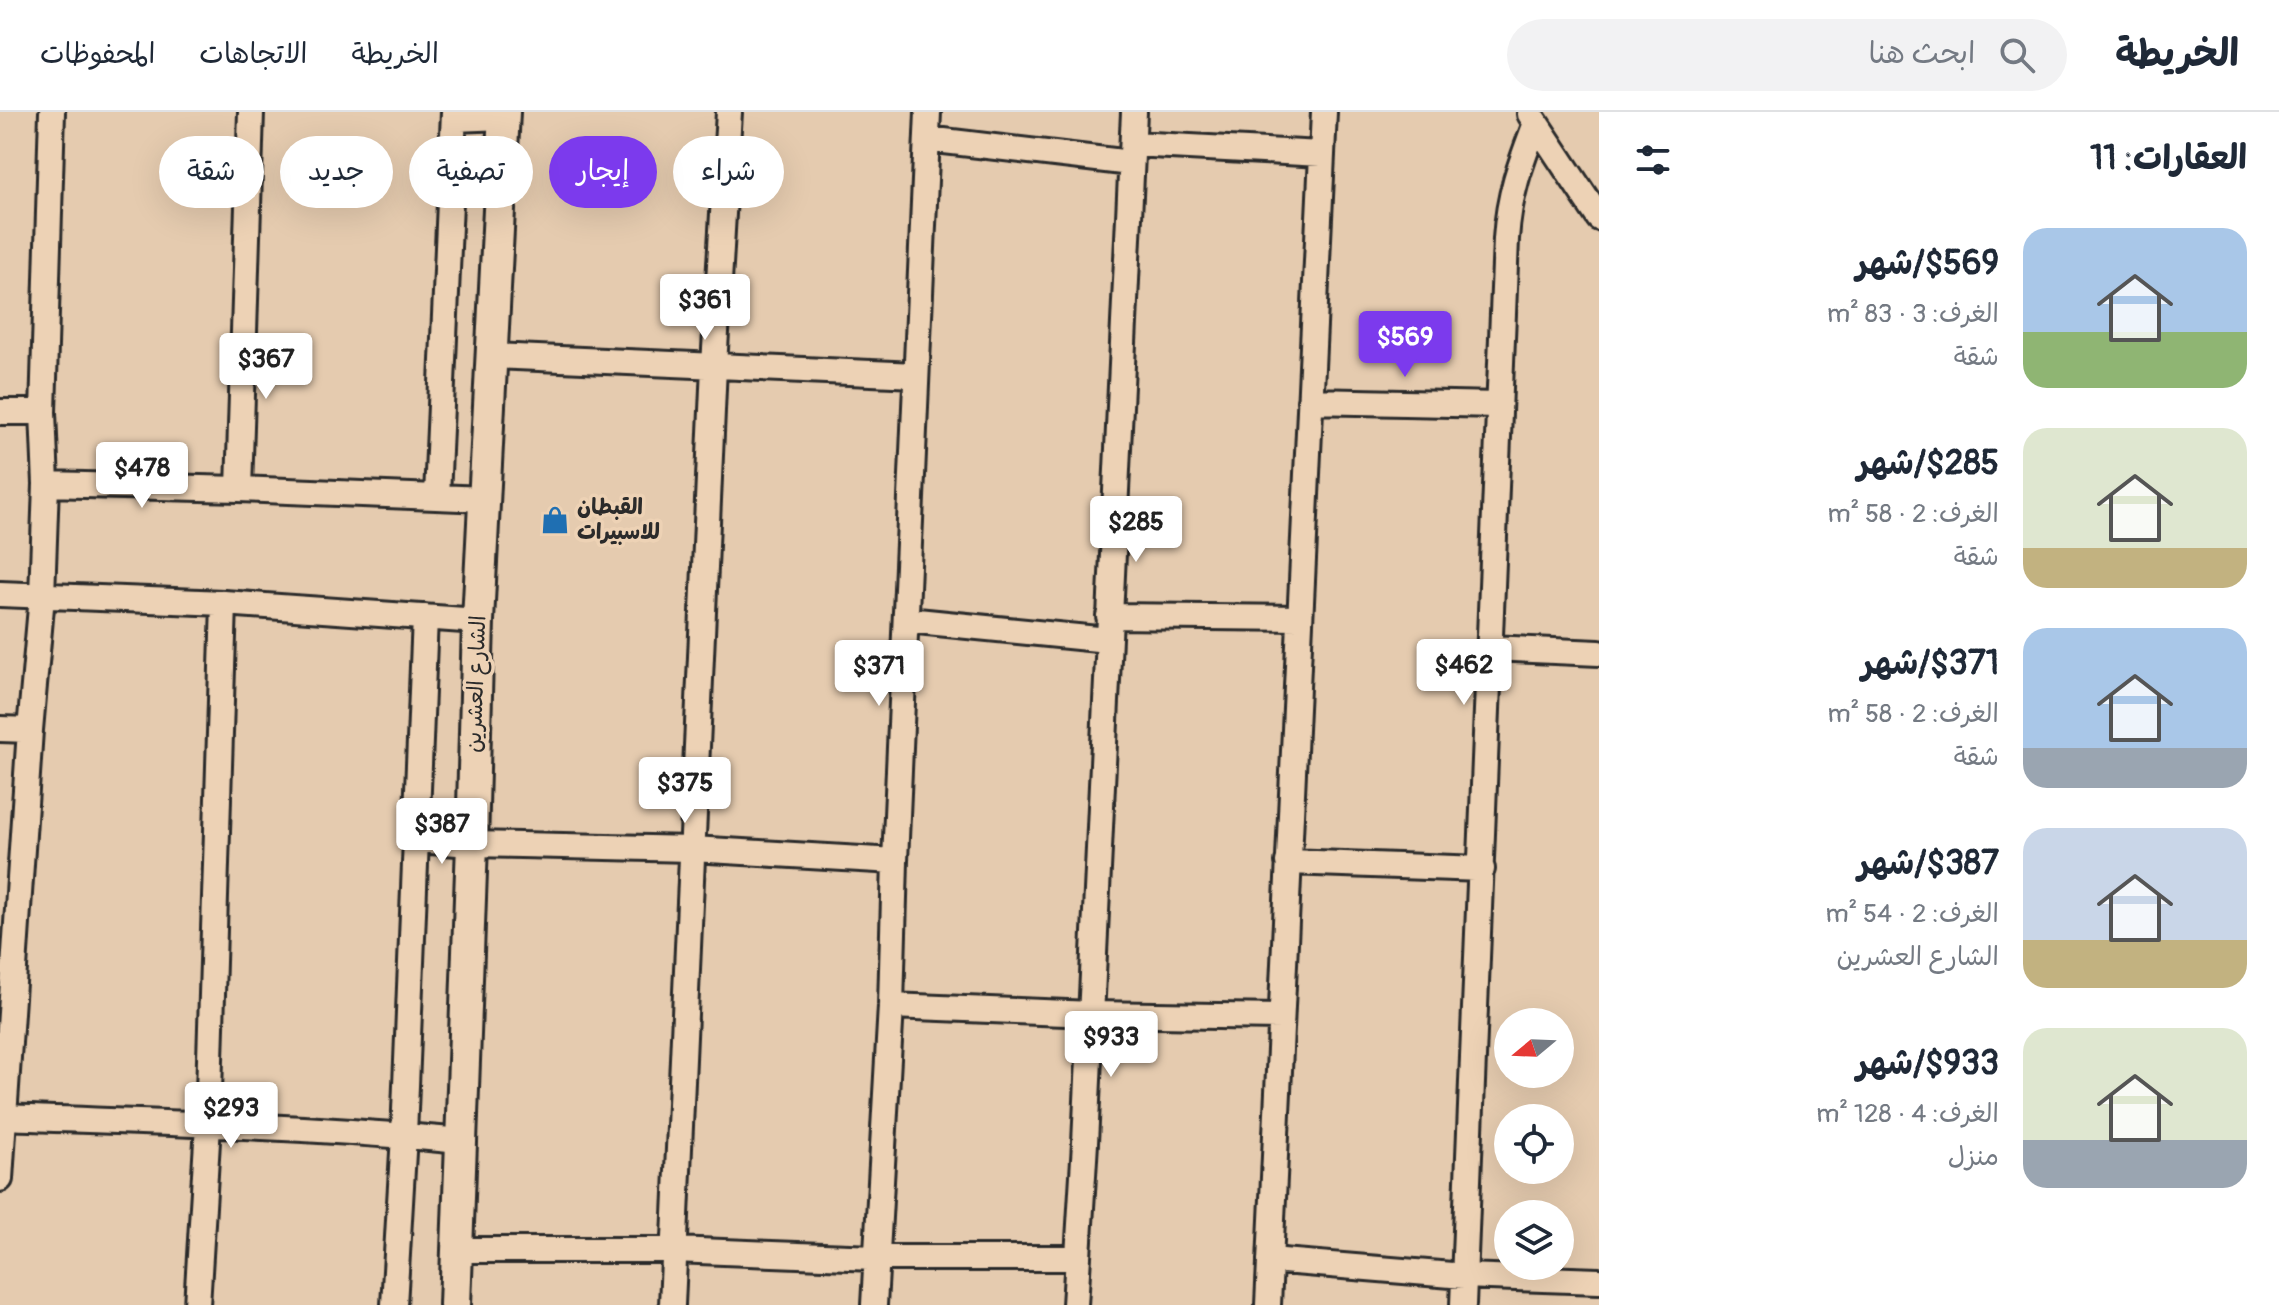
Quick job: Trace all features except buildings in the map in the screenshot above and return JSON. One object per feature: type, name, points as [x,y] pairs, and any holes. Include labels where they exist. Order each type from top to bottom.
[{"type":"street","points":[[0,1179],[2,1117],[42,596],[46,484],[43,412],[52,112]]},
{"type":"street","points":[[239,489],[251,112]]},
{"type":"street","points":[[672,1305],[714,366],[729,112]]},
{"type":"street","points":[[874,1305],[891,1006],[928,112]]},
{"type":"street","points":[[1075,1305],[1092,1014],[1134,112]]},
{"type":"street","points":[[1268,1305],[1324,112]]},
{"type":"street","points":[[437,496],[454,115],[504,115]]},
{"type":"street","name":"الشارع العشرين","points":[[455,1305],[478,621],[504,115]]},
{"type":"street","points":[[1532,118],[1599,218]]},
{"type":"street","points":[[1463,1305],[1508,207],[1532,118]]},
{"type":"street","points":[[927,139],[1132,153],[1321,154]]},
{"type":"street","points":[[491,356],[916,375]]},
{"type":"street","points":[[1310,401],[1499,405]]},
{"type":"street","points":[[0,412],[43,412]]},
{"type":"street","points":[[46,484],[485,499]]},
{"type":"street","points":[[0,594],[224,603],[478,621]]},
{"type":"street","points":[[197,1305],[208,1125],[224,603]]},
{"type":"street","points":[[394,1305],[425,617]]},
{"type":"street","points":[[907,620],[1108,628],[1299,618]]},
{"type":"street","points":[[1490,648],[1599,653]]},
{"type":"street","points":[[0,729],[30,730]]},
{"type":"street","points":[[416,840],[692,849],[895,861]]},
{"type":"street","points":[[1288,862],[1482,869]]},
{"type":"street","points":[[891,1006],[1281,1017]]},
{"type":"street","points":[[2,1117],[404,1135],[460,1141]]},
{"type":"street","points":[[458,1250],[674,1250],[875,1258],[1078,1258]]},
{"type":"street","points":[[1270,1260],[1464,1276],[1599,1281]]},
{"type":"place","name":"القبطان للاسبيرات","points":[[555,520]]}]
